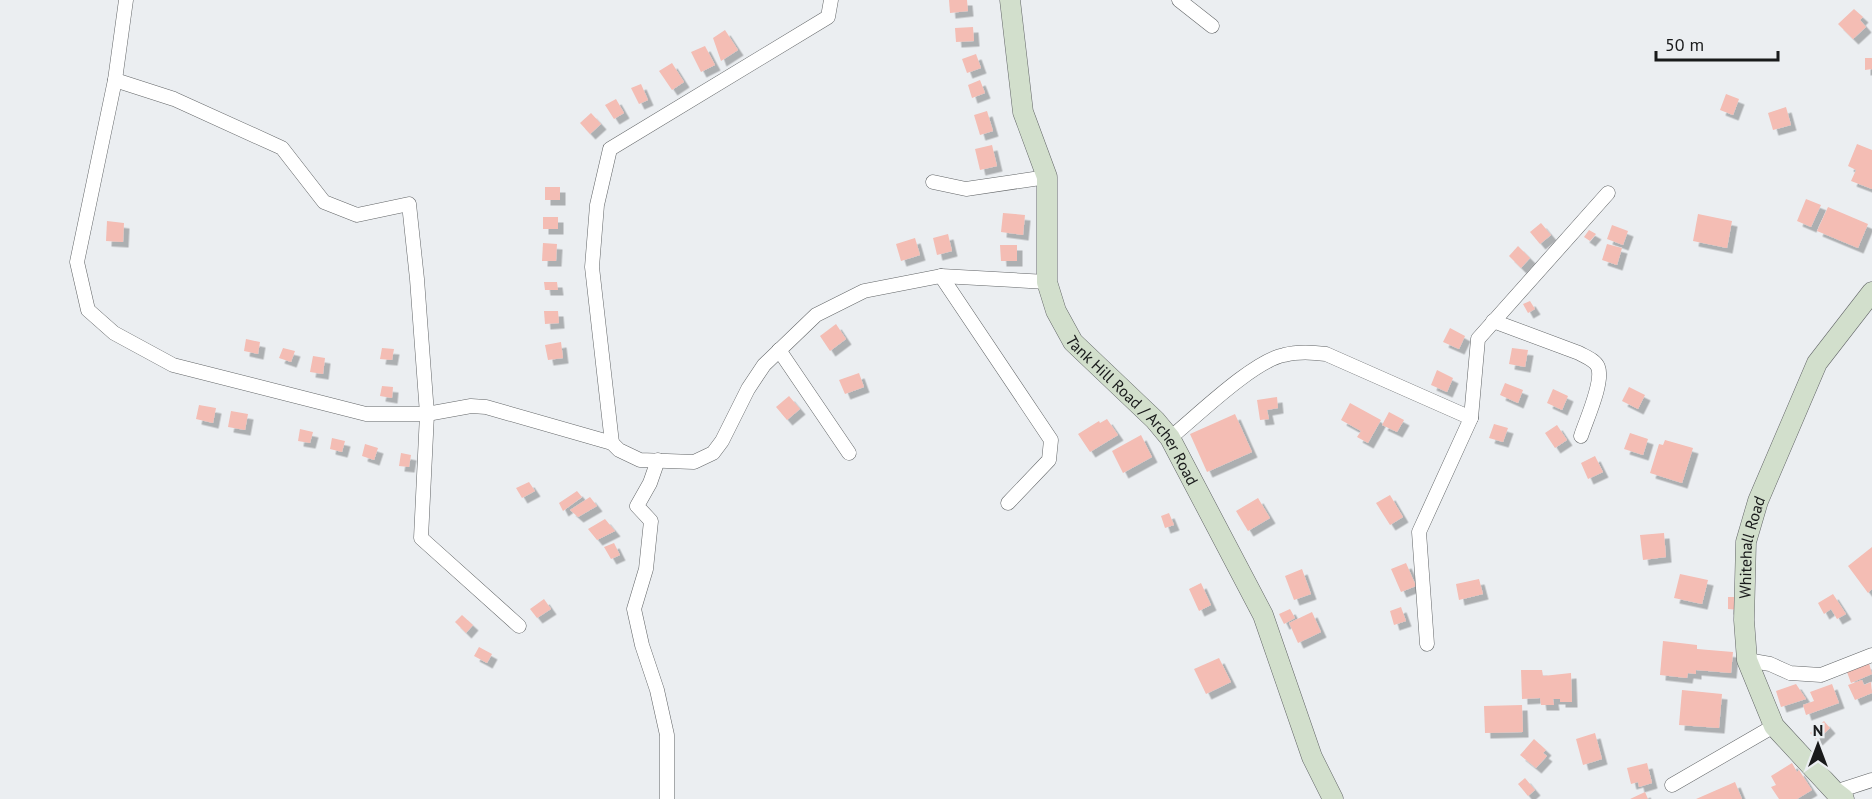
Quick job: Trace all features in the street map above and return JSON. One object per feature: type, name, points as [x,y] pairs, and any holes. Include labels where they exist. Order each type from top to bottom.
[{"type":"street","points":[[126,0],[115,81],[77,262],[88,310],[114,333],[173,365],[366,414],[427,414],[471,406],[486,406],[612,443],[620,450],[640,460],[694,462],[714,453],[748,389],[764,365],[816,315],[864,291],[941,276],[1047,282]]},
{"type":"street","points":[[612,443],[592,267],[597,205],[610,149],[828,17],[831,0]]},
{"type":"street","name":"Tank Hill Road / Archer Road","points":[[1010,0],[1023,112],[1047,177],[1047,282],[1056,311],[1073,342],[1155,420],[1170,438],[1263,615],[1312,757],[1333,799]]},
{"type":"street","points":[[1179,0],[1212,26]]},
{"type":"street","points":[[115,81],[174,99],[282,148],[324,202],[357,215],[409,204],[427,414],[421,538],[519,626]]},
{"type":"street","points":[[933,182],[966,189],[1047,177]]},
{"type":"street","points":[[1427,644],[1419,532],[1471,418],[1478,339],[1608,193]]},
{"type":"street","points":[[941,276],[1051,440],[1050,460],[1008,503]]},
{"type":"street","name":"Whitehall Road","points":[[1840,796],[1773,726],[1748,660],[1744,620],[1746,542],[1758,501],[1817,363],[1872,292]]},
{"type":"street","points":[[1493,321],[1579,353],[1597,366],[1599,379],[1581,436]]},
{"type":"street","points":[[779,350],[849,453]]},
{"type":"street","points":[[1170,438],[1251,371],[1281,355],[1307,352],[1326,354],[1471,418]]},
{"type":"street","points":[[658,460],[650,483],[637,506],[651,521],[646,568],[634,609],[667,735],[668,799]]},
{"type":"street","points":[[1748,660],[1770,664],[1790,673],[1821,675],[1872,655]]},
{"type":"street","points":[[1672,785],[1773,726]]},
{"type":"street","points":[[1840,796],[1872,780]]},
{"type":"building","points":[[949,0],[967,0],[968,11],[950,13]]},
{"type":"building","points":[[1854,9],[1863,17],[1860,20],[1866,27],[1853,39],[1838,24]]},
{"type":"building","points":[[973,27],[974,41],[956,42],[955,28]]},
{"type":"building","points":[[725,30],[738,50],[721,61],[713,38]]},
{"type":"building","points":[[705,46],[715,65],[701,72],[691,52]]},
{"type":"building","points":[[976,54],[981,68],[967,73],[962,59]]},
{"type":"building","points":[[1865,58],[1872,58],[1872,69],[1865,70]]},
{"type":"building","points":[[672,63],[684,82],[672,90],[659,71]]},
{"type":"building","points":[[980,80],[985,93],[972,98],[968,85]]},
{"type":"building","points":[[641,84],[648,100],[639,104],[631,88]]},
{"type":"building","points":[[1726,94],[1739,99],[1733,115],[1720,110]]},
{"type":"building","points":[[616,99],[624,113],[614,119],[605,105]]},
{"type":"building","points":[[1786,107],[1791,125],[1773,130],[1768,113]]},
{"type":"building","points":[[987,111],[993,131],[980,135],[974,115]]},
{"type":"building","points":[[591,113],[601,124],[590,134],[580,123]]},
{"type":"building","points":[[1857,144],[1872,150],[1872,189],[1851,181],[1856,170],[1848,166]]},
{"type":"building","points":[[992,145],[997,166],[980,170],[975,149]]},
{"type":"building","points":[[545,187],[560,187],[560,200],[545,200]]},
{"type":"building","points":[[1806,199],[1821,205],[1811,227],[1797,221]]},
{"type":"building","points":[[1828,207],[1868,224],[1858,248],[1817,231]]},
{"type":"building","points":[[1003,213],[1025,215],[1023,235],[1001,232]]},
{"type":"building","points":[[1698,214],[1732,221],[1727,248],[1693,241]]},
{"type":"building","points":[[543,217],[558,217],[558,229],[543,229]]},
{"type":"building","points":[[107,221],[124,223],[123,242],[106,241]]},
{"type":"building","points":[[1541,223],[1551,235],[1540,244],[1530,232]]},
{"type":"building","points":[[1612,225],[1628,231],[1623,245],[1607,239]]},
{"type":"building","points":[[1589,230],[1596,234],[1590,241],[1584,237]]},
{"type":"building","points":[[948,234],[952,251],[937,255],[933,238]]},
{"type":"building","points":[[915,238],[920,255],[901,261],[896,244]]},
{"type":"building","points":[[543,243],[557,244],[556,261],[542,261]]},
{"type":"building","points":[[1607,244],[1622,248],[1617,265],[1602,260]]},
{"type":"building","points":[[1000,245],[1017,245],[1017,261],[1001,261]]},
{"type":"building","points":[[1518,246],[1530,258],[1521,268],[1509,256]]},
{"type":"building","points":[[544,282],[557,282],[558,290],[545,290]]},
{"type":"building","points":[[1530,301],[1535,309],[1528,313],[1523,304]]},
{"type":"building","points":[[544,311],[558,311],[559,323],[545,324]]},
{"type":"building","points":[[836,324],[846,339],[830,351],[820,336]]},
{"type":"building","points":[[1450,328],[1465,336],[1459,349],[1443,342]]},
{"type":"building","points":[[246,339],[260,342],[258,354],[244,351]]},
{"type":"building","points":[[561,342],[563,358],[548,360],[545,345]]},
{"type":"building","points":[[283,348],[295,351],[291,362],[279,358]]},
{"type":"building","points":[[382,348],[394,349],[392,360],[380,359]]},
{"type":"building","points":[[1512,348],[1528,350],[1525,367],[1509,364]]},
{"type":"building","points":[[313,356],[325,358],[323,374],[310,372]]},
{"type":"building","points":[[1437,370],[1453,378],[1447,392],[1431,385]]},
{"type":"building","points":[[859,373],[864,387],[845,394],[839,380]]},
{"type":"building","points":[[1505,383],[1523,390],[1518,403],[1500,395]]},
{"type":"building","points":[[382,386],[393,387],[392,398],[380,396]]},
{"type":"building","points":[[1629,387],[1645,395],[1638,409],[1622,401]]},
{"type":"building","points":[[1553,389],[1568,396],[1562,410],[1547,403]]},
{"type":"building","points":[[789,396],[800,409],[787,420],[776,407]]},
{"type":"building","points":[[1277,397],[1278,408],[1267,410],[1269,419],[1260,420],[1257,400]]},
{"type":"building","points":[[1350,403],[1381,420],[1368,443],[1357,437],[1361,431],[1341,420]]},
{"type":"building","points":[[199,405],[216,408],[213,423],[196,419]]},
{"type":"building","points":[[231,411],[248,414],[245,430],[228,427]]},
{"type":"building","points":[[1389,412],[1404,420],[1397,432],[1382,425]]},
{"type":"building","points":[[1235,414],[1252,452],[1207,472],[1190,434]]},
{"type":"building","points":[[1107,419],[1118,435],[1090,452],[1078,434],[1099,421],[1100,423]]},
{"type":"building","points":[[1494,424],[1508,428],[1503,442],[1489,438]]},
{"type":"building","points":[[1557,425],[1567,440],[1555,448],[1545,433]]},
{"type":"building","points":[[300,429],[313,432],[310,443],[298,441]]},
{"type":"building","points":[[1630,433],[1648,439],[1643,455],[1624,449]]},
{"type":"building","points":[[1141,435],[1152,457],[1123,473],[1112,451]]},
{"type":"building","points":[[332,438],[345,441],[342,452],[330,449]]},
{"type":"building","points":[[1665,440],[1693,448],[1682,483],[1650,473],[1659,444],[1663,445]]},
{"type":"building","points":[[365,444],[378,448],[374,460],[362,456]]},
{"type":"building","points":[[401,453],[411,455],[409,467],[399,466]]},
{"type":"building","points":[[1595,456],[1603,472],[1588,479],[1581,463]]},
{"type":"building","points":[[529,482],[535,491],[522,498],[516,488]]},
{"type":"building","points":[[577,491],[582,497],[563,511],[559,503]]},
{"type":"building","points":[[1390,495],[1403,517],[1390,525],[1376,503]]},
{"type":"building","points":[[590,497],[597,506],[578,517],[570,510]]},
{"type":"building","points":[[1258,498],[1270,518],[1248,531],[1236,511]]},
{"type":"building","points":[[1169,513],[1174,525],[1165,528],[1161,516]]},
{"type":"building","points":[[605,519],[615,531],[597,540],[588,529]]},
{"type":"building","points":[[1664,533],[1666,557],[1643,560],[1640,535]]},
{"type":"building","points":[[614,543],[620,555],[611,559],[604,547]]},
{"type":"building","points":[[1872,547],[1872,589],[1868,593],[1848,566]]},
{"type":"building","points":[[1406,563],[1416,586],[1401,592],[1391,569]]},
{"type":"building","points":[[1302,569],[1311,594],[1294,600],[1285,576]]},
{"type":"building","points":[[1680,574],[1708,580],[1702,604],[1674,598]]},
{"type":"building","points":[[1479,579],[1483,594],[1459,600],[1456,584]]},
{"type":"building","points":[[1201,583],[1211,605],[1199,611],[1189,589]]},
{"type":"building","points":[[1833,594],[1846,614],[1837,619],[1831,609],[1824,614],[1818,603]]},
{"type":"building","points":[[1728,597],[1739,597],[1739,610],[1728,609]]},
{"type":"building","points":[[544,599],[551,609],[537,618],[530,609]]},
{"type":"building","points":[[1401,607],[1406,621],[1394,625],[1390,611]]},
{"type":"building","points":[[1290,609],[1295,618],[1284,624],[1279,614]]},
{"type":"building","points":[[1312,612],[1321,632],[1298,643],[1289,623]]},
{"type":"building","points":[[462,615],[473,625],[466,633],[455,622]]},
{"type":"building","points":[[1663,641],[1697,645],[1697,649],[1733,652],[1731,673],[1696,670],[1696,674],[1688,673],[1687,678],[1660,675]]},
{"type":"building","points":[[479,647],[492,654],[487,663],[474,656]]},
{"type":"building","points":[[1219,658],[1231,682],[1206,694],[1194,669]]},
{"type":"building","points":[[1869,663],[1872,674],[1851,683],[1847,672]]},
{"type":"building","points":[[1521,670],[1542,670],[1543,676],[1571,673],[1572,702],[1560,702],[1560,699],[1553,699],[1554,705],[1541,705],[1540,698],[1522,699]]},
{"type":"building","points":[[1862,680],[1864,685],[1871,682],[1872,693],[1855,700],[1848,685]]},
{"type":"building","points":[[1796,684],[1806,699],[1781,707],[1776,691]]},
{"type":"building","points":[[1832,684],[1839,703],[1806,715],[1803,705],[1814,701],[1810,692]]},
{"type":"building","points":[[1682,690],[1722,694],[1719,728],[1679,725]]},
{"type":"building","points":[[1522,705],[1523,732],[1485,733],[1484,706]]},
{"type":"building","points":[[1824,721],[1830,728],[1817,740],[1810,733]]},
{"type":"building","points":[[1595,733],[1602,759],[1583,765],[1576,739]]},
{"type":"building","points":[[1534,739],[1546,750],[1543,753],[1547,756],[1536,768],[1520,755]]},
{"type":"building","points":[[1647,763],[1652,783],[1639,787],[1638,782],[1631,784],[1627,768]]},
{"type":"building","points":[[1792,763],[1812,790],[1797,799],[1779,799],[1771,787],[1776,785],[1771,776]]},
{"type":"building","points":[[1525,778],[1535,790],[1528,796],[1518,784]]},
{"type":"building","points":[[1735,782],[1742,799],[1696,799]]},
{"type":"building","points":[[1645,792],[1648,799],[1630,799]]}]
